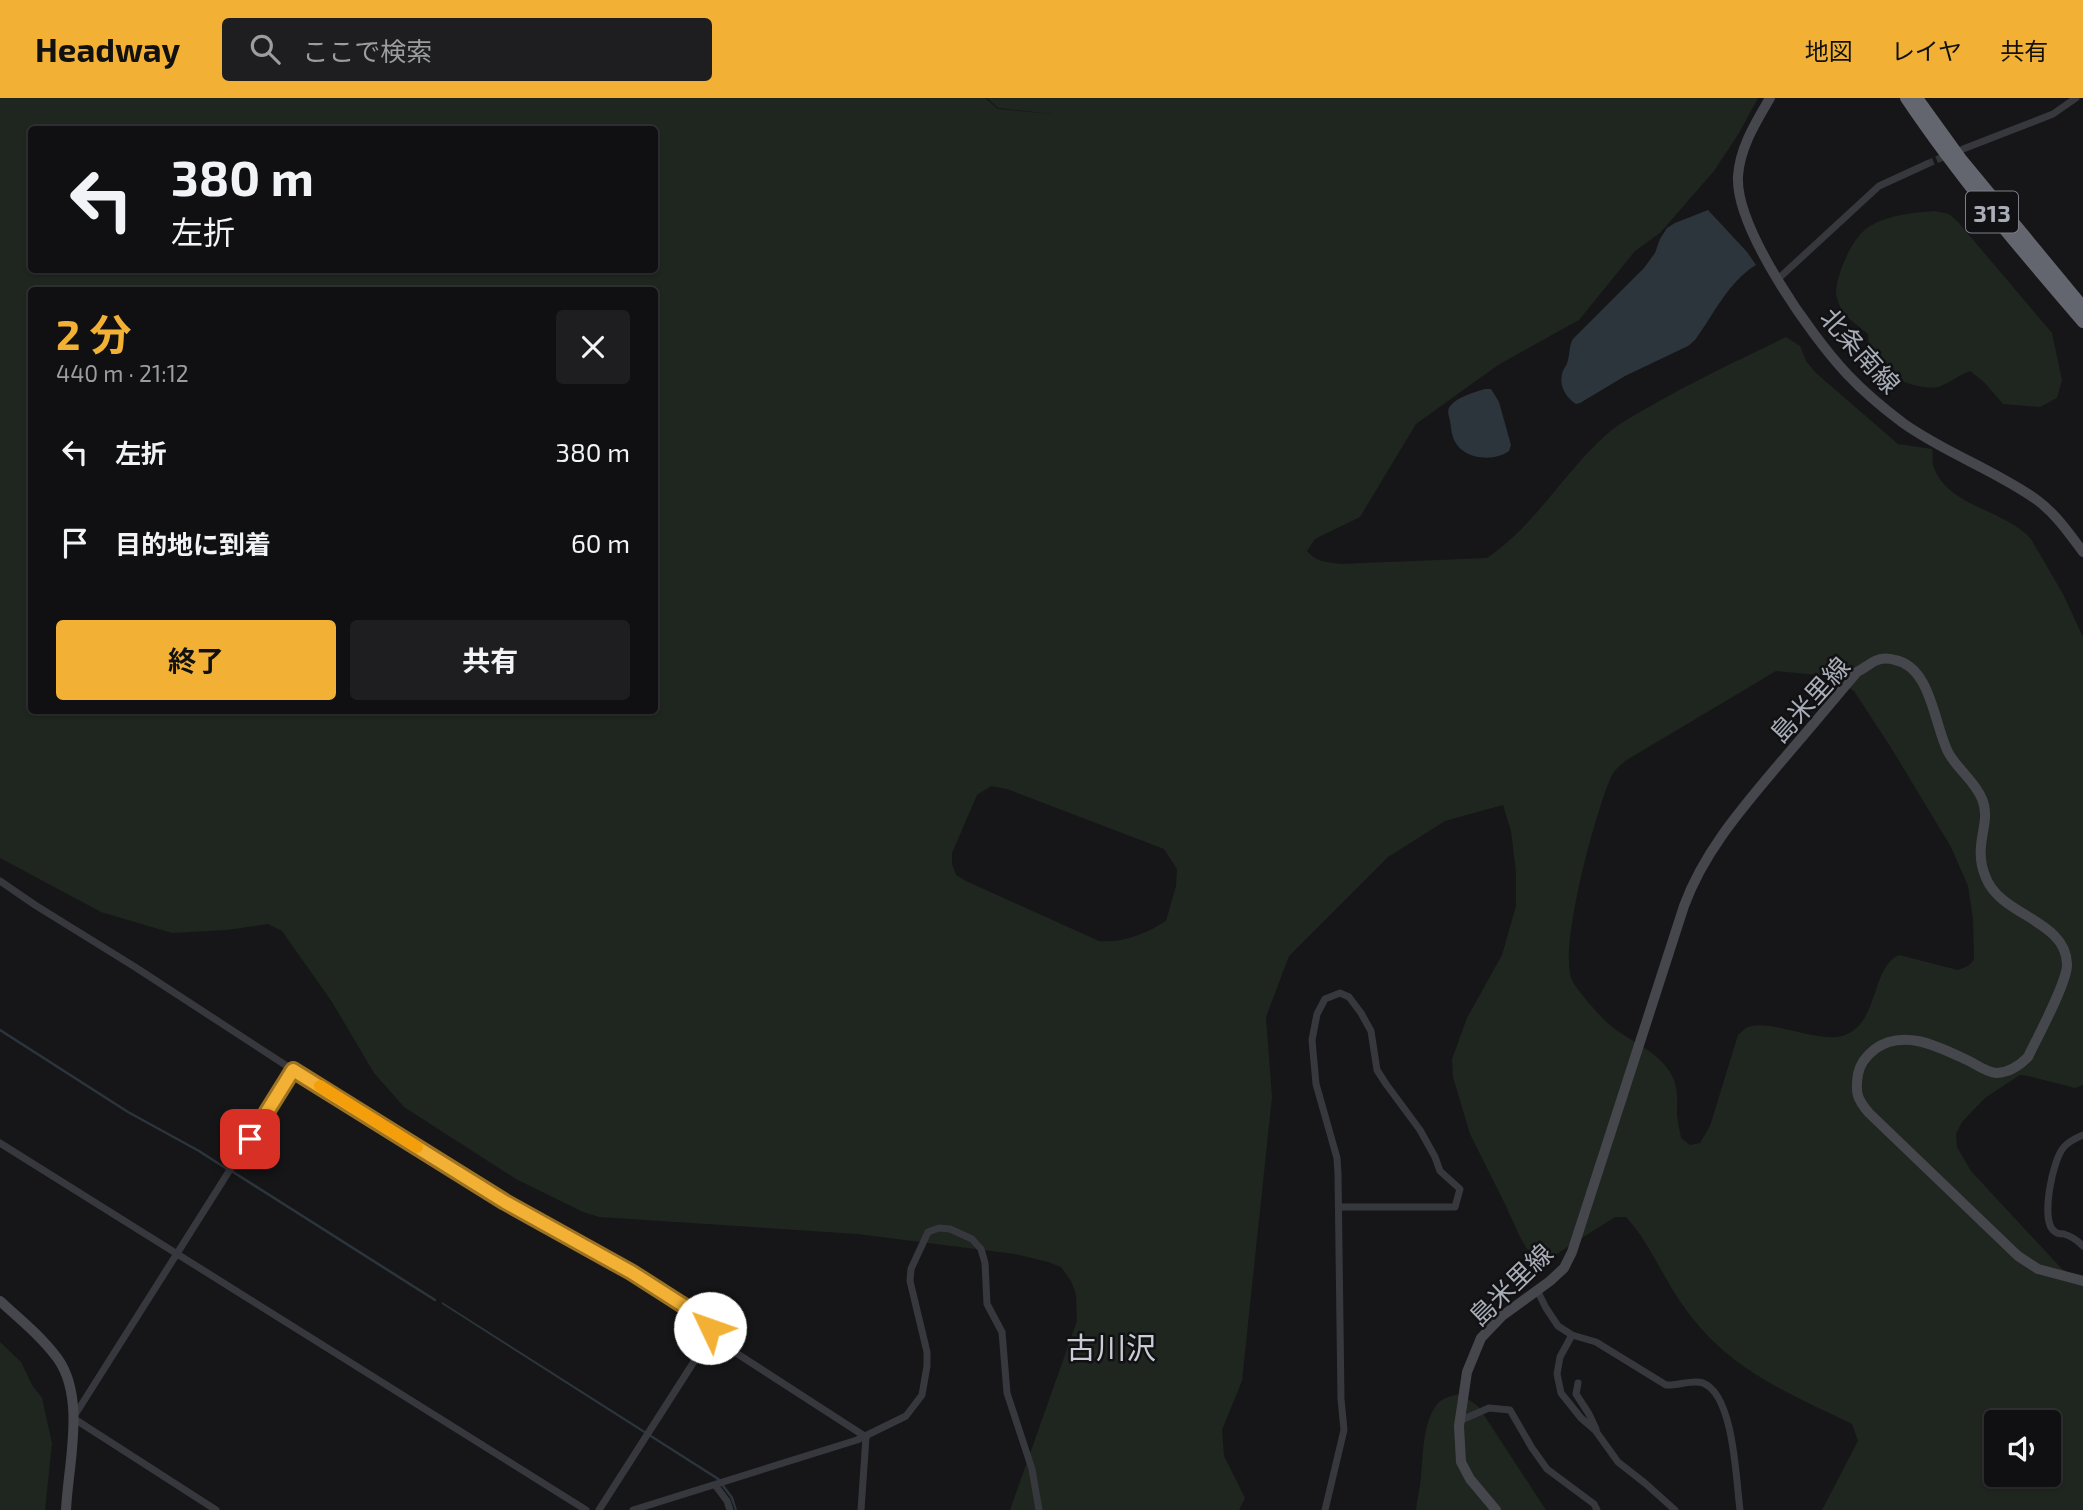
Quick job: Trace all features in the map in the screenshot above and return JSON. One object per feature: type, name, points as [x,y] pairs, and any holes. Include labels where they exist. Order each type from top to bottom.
[{"type":"highway","name":"313","points":[[1906,98],[1954,164],[2083,322]]},
{"type":"highway","name":"313","points":[[1917,98],[1984,188],[2083,307]]},
{"type":"street","name":"北条南線","points":[[1770,98],[1743,151],[1738,177],[1742,202],[1750,229],[1778,279],[1825,348],[1877,403],[1925,437],[2038,501],[2060,520],[2083,552]]},
{"type":"street","points":[[1963,149],[2053,114],[2076,98]]},
{"type":"street","points":[[1778,279],[1879,186],[1927,164]]},
{"type":"street","name":"島米里線","points":[[1496,1510],[1470,1479],[1461,1462],[1459,1421],[1467,1372],[1481,1338],[1502,1317],[1550,1281],[1563,1268],[1572,1252],[1684,906],[1703,865],[1751,796],[1857,673],[1876,660],[1900,660],[1917,671],[1924,683],[1947,750],[1956,766],[1983,799],[1985,812],[1981,846],[1986,877],[2003,900],[2056,936],[2063,948],[2067,964],[2063,981],[2028,1057],[2021,1065],[1995,1073],[1938,1047],[1900,1039],[1881,1045],[1865,1057],[1858,1070],[1855,1090],[1869,1113],[2018,1256],[2038,1269],[2083,1281]]},
{"type":"street","points":[[0,881],[293,1070],[505,1202],[631,1272],[701,1316],[710,1328],[711,1335],[598,1510]]},
{"type":"street","points":[[1325,1510],[1344,1430],[1340,1399],[1338,1174],[1337,1158],[1316,1084],[1312,1040],[1317,1014],[1325,999],[1340,993],[1349,997],[1371,1031],[1377,1070],[1420,1130],[1440,1171],[1460,1189],[1455,1207],[1339,1207]]},
{"type":"street","points":[[72,1418],[293,1070]]},
{"type":"street","points":[[2083,1135],[2063,1148],[2054,1166],[2049,1195],[2049,1222],[2052,1230],[2067,1235],[2083,1246]]},
{"type":"street","points":[[0,1143],[586,1510]]},
{"type":"street","points":[[632,1510],[866,1437],[906,1416],[922,1395],[927,1366],[927,1352],[910,1281],[911,1269],[928,1232],[939,1228],[950,1229],[972,1239],[981,1249],[985,1263],[987,1304],[1002,1332],[1007,1393],[1032,1469],[1039,1510]]},
{"type":"street","points":[[1537,1290],[1558,1326],[1572,1335],[1596,1342],[1665,1385],[1698,1382],[1707,1384],[1722,1401],[1732,1439],[1740,1510]]},
{"type":"street","points":[[0,1301],[41,1339],[60,1362],[68,1379],[72,1397],[72,1418],[66,1510]]},
{"type":"street","points":[[711,1335],[866,1437]]},
{"type":"street","points":[[1572,1335],[1560,1357],[1557,1374],[1561,1393],[1597,1433],[1618,1462],[1675,1510]]},
{"type":"street","points":[[1578,1383],[1576,1394],[1597,1433]]},
{"type":"street","points":[[1459,1421],[1489,1408],[1510,1410],[1547,1469],[1594,1504],[1597,1510]]},
{"type":"street","points":[[72,1418],[216,1510]]},
{"type":"street","points":[[861,1510],[866,1437]]},
{"type":"street","points":[[715,1485],[730,1510]]},
{"type":"shaded area","points":[[0,98],[985,98],[998,109],[1053,114],[998,108],[987,98],[1758,98],[1714,171],[1660,233],[1635,251],[1579,320],[1498,365],[1416,424],[1360,517],[1315,539],[1307,551],[1318,559],[1340,564],[1487,558],[1535,515],[1576,466],[1616,427],[1715,371],[1786,337],[1800,346],[1806,361],[1816,373],[1898,444],[1932,449],[1933,465],[1950,490],[2007,521],[2031,539],[2063,594],[2083,637],[2083,1085],[2075,1088],[2020,1075],[1985,1098],[1962,1122],[1956,1134],[1957,1147],[1971,1171],[2061,1268],[2083,1284],[2083,1510],[1822,1510],[1858,1441],[1852,1424],[1762,1378],[1722,1349],[1687,1311],[1643,1239],[1626,1217],[1615,1217],[1549,1259],[1527,1249],[1470,1134],[1453,1077],[1452,1059],[1467,1018],[1502,955],[1516,906],[1516,872],[1511,831],[1503,805],[1445,821],[1388,857],[1289,956],[1266,1017],[1272,1097],[1242,1381],[1222,1430],[1224,1456],[1245,1498],[1239,1510],[1010,1510],[1077,1321],[1076,1294],[1061,1267],[1015,1254],[857,1234],[599,1217],[583,1212],[516,1179],[404,1107],[374,1073],[332,1002],[282,931],[268,924],[227,930],[172,933],[101,912],[0,858]],"holes":[[[1776,671],[1829,676],[1854,691],[1951,847],[1968,886],[1973,919],[1974,960],[1958,970],[1899,955],[1883,972],[1863,1021],[1842,1036],[1819,1036],[1755,1025],[1746,1028],[1738,1035],[1710,1126],[1700,1143],[1690,1145],[1681,1138],[1676,1088],[1669,1070],[1654,1055],[1601,1017],[1572,980],[1569,963],[1574,911],[1588,848],[1604,794],[1615,771],[1625,761]],[[991,786],[1007,789],[1164,849],[1177,869],[1176,886],[1166,921],[1134,937],[1099,941],[956,875],[952,853],[977,795]]]},
{"type":"shaded area","points":[[1708,210],[1756,265],[1729,289],[1695,340],[1688,346],[1625,376],[1576,404],[1566,394],[1561,381],[1573,339],[1644,268],[1667,228]]},
{"type":"shaded area","points":[[1934,211],[1949,214],[1958,222],[2052,333],[2062,380],[2057,398],[2040,407],[2003,404],[1984,382],[1970,371],[1941,386],[1925,387],[1904,382],[1884,372],[1872,360],[1868,334],[1843,312],[1839,305],[1836,292],[1842,267],[1860,234],[1873,224],[1898,216]]},
{"type":"shaded area","points":[[1491,389],[1499,402],[1511,445],[1509,451],[1502,455],[1486,458],[1469,454],[1457,444],[1448,411],[1458,400]]},
{"type":"shaded area","points":[[442,1302],[719,1478],[733,1497],[737,1510],[716,1479]]},
{"type":"shaded area","points":[[0,1342],[21,1362],[42,1398],[52,1443],[45,1510],[0,1510]]},
{"type":"shaded area","points":[[1460,1394],[1478,1406],[1546,1510],[1416,1510],[1428,1421],[1441,1401]]},
{"type":"waterway","points":[[0,1030],[128,1112],[227,1169]]},
{"type":"waterway","points":[[233,1172],[435,1300]]},
{"type":"tunnel","points":[[1927,164],[1950,154]]},
{"type":"slow traffic","points":[[320,1086],[417,1147]]},
{"type":"district","name":"古川沢","points":[[1111,1347]]},
{"type":"route","points":[[250,1139],[293,1070],[505,1202],[631,1272],[701,1316],[710,1328]]}]
